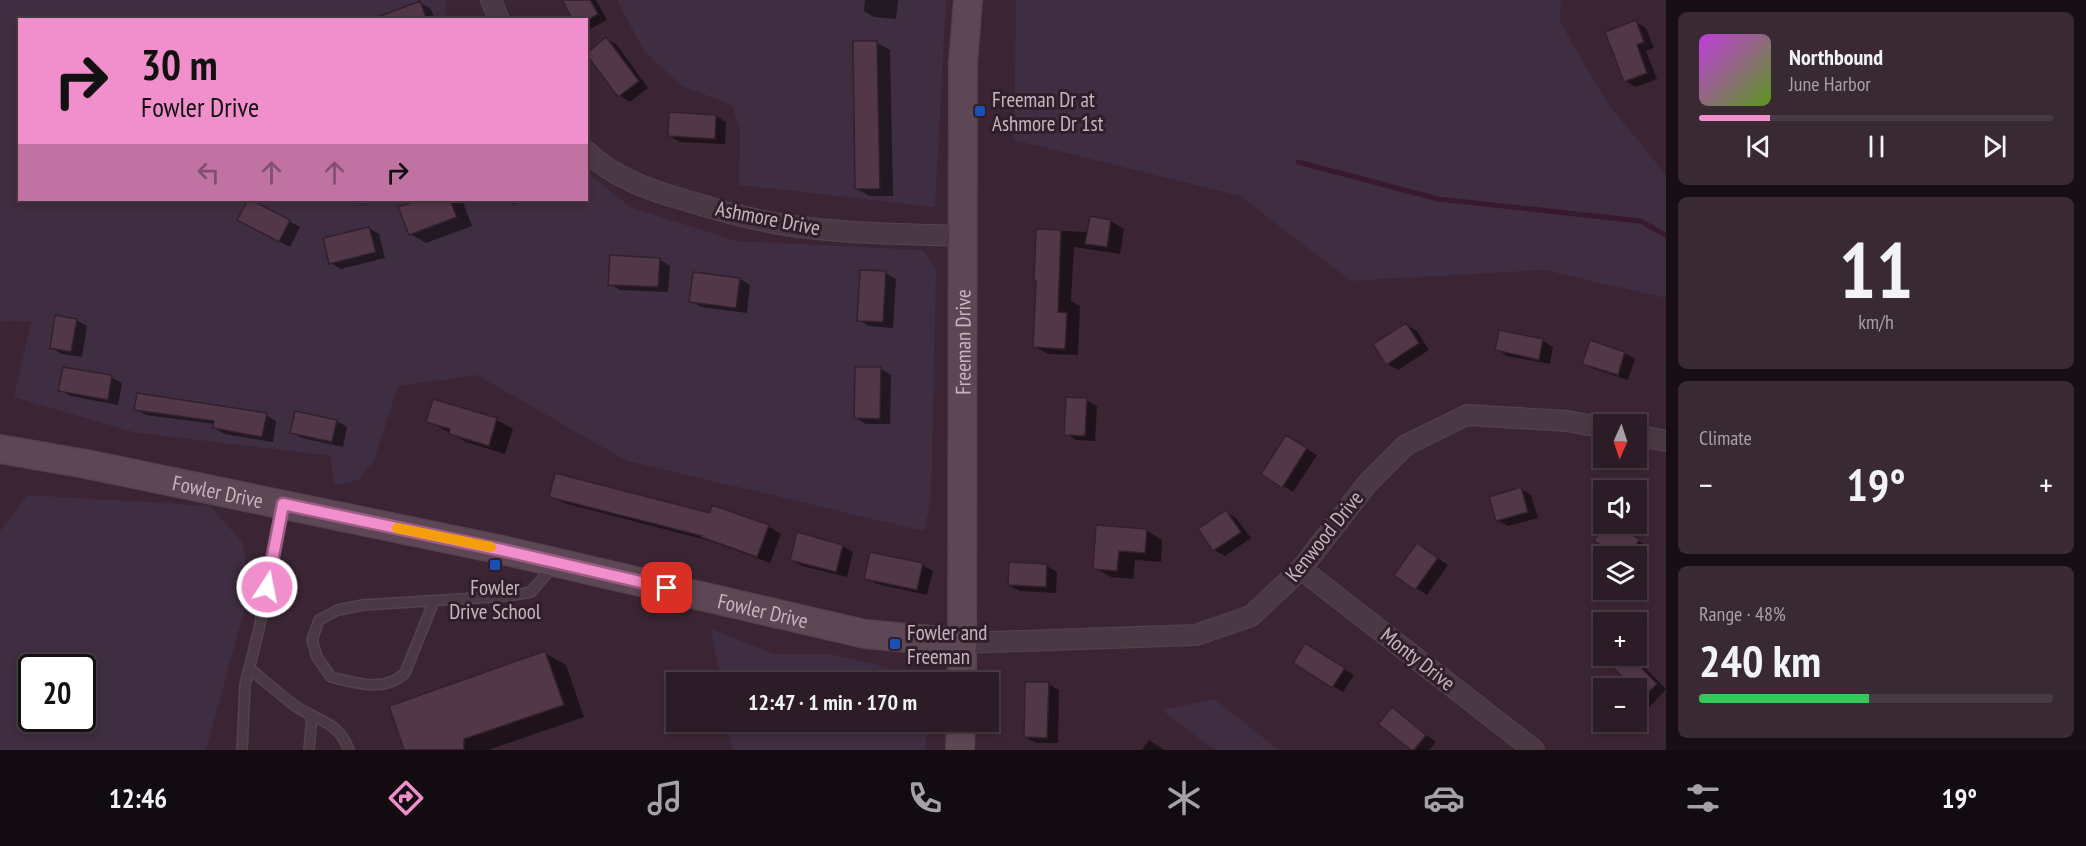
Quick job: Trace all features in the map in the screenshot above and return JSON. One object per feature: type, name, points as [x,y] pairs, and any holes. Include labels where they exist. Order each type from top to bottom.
[{"type":"street","points":[[491,0],[498,18]]},
{"type":"street","name":"Freeman Drive","points":[[962,672],[963,63],[968,0]]},
{"type":"street","name":"Ashmore Drive","points":[[588,153],[596,160],[650,190],[730,214],[786,225],[841,231],[964,236]]},
{"type":"street","name":"Kenwood Drive","points":[[963,643],[1196,634],[1251,616],[1302,568],[1367,484],[1406,445],[1467,415],[1567,421],[1593,426]]},
{"type":"street","points":[[1647,437],[1666,441]]},
{"type":"street","name":"Fowler Drive","points":[[0,449],[86,464],[557,562],[865,634],[963,643]]},
{"type":"street","name":"Monty Drive","points":[[1302,568],[1534,750]]},
{"type":"street","points":[[960,750],[961,732]]},
{"type":"lane","points":[[242,750],[245,685],[259,629],[283,504]]},
{"type":"lane","points":[[434,601],[405,673],[396,682],[370,686],[331,677],[317,657],[312,640],[318,620],[338,610],[363,605],[508,596],[531,592],[557,562]]},
{"type":"lane","points":[[249,668],[298,707],[327,722],[341,734],[349,750]]},
{"type":"lane","points":[[309,750],[312,715]]},
{"type":"shaded area","points":[[0,0],[446,0],[445,18],[18,18],[18,201],[348,201],[366,206],[372,201],[588,201],[588,173],[630,207],[736,241],[923,250],[936,270],[931,500],[924,531],[627,461],[477,375],[398,386],[374,460],[358,480],[334,485],[331,456],[133,432],[14,397],[31,322],[5,321],[0,323]]},
{"type":"shaded area","points":[[617,0],[946,0],[935,207],[739,185],[740,131],[732,105],[682,86],[644,51]]},
{"type":"shaded area","points":[[1016,0],[1561,0],[1560,22],[1608,104],[1666,175],[1666,298],[1544,270],[1351,281],[1240,196],[1014,140]]},
{"type":"shaded area","points":[[28,495],[210,506],[243,543],[249,593],[206,750],[0,750],[0,531]]},
{"type":"shaded area","points":[[711,629],[774,654],[830,654],[886,667],[897,672],[719,672]]},
{"type":"shaded area","points":[[1214,699],[1279,750],[1215,750],[1162,710]]},
{"type":"shaded area","points":[[729,732],[926,732],[926,750],[732,750]]},
{"type":"building","points":[[562,0],[590,0],[598,14],[588,20],[588,18],[572,18]]},
{"type":"building","points":[[420,1],[426,18],[375,18]]},
{"type":"building","points":[[1636,20],[1644,42],[1637,45],[1647,73],[1624,82],[1605,32]]},
{"type":"building","points":[[606,37],[639,81],[618,97],[588,57],[588,52]]},
{"type":"building","points":[[853,41],[877,41],[880,189],[855,189]]},
{"type":"building","points":[[669,112],[716,115],[715,139],[668,136]]},
{"type":"building","points":[[247,201],[254,201],[290,220],[279,242],[237,220]]},
{"type":"building","points":[[415,201],[450,201],[457,217],[409,235],[398,207]]},
{"type":"building","points":[[1090,216],[1111,220],[1107,247],[1085,244]]},
{"type":"building","points":[[369,227],[376,252],[329,264],[323,238]]},
{"type":"building","points":[[1036,229],[1061,230],[1058,312],[1067,313],[1065,349],[1033,347]]},
{"type":"building","points":[[610,255],[660,258],[658,287],[608,285]]},
{"type":"building","points":[[860,270],[886,271],[883,322],[857,321]]},
{"type":"building","points":[[693,272],[740,278],[736,308],[689,302]]},
{"type":"building","points":[[55,315],[77,319],[71,352],[50,348]]},
{"type":"building","points":[[1406,323],[1419,343],[1386,365],[1373,344]]},
{"type":"building","points":[[1499,330],[1543,339],[1539,360],[1495,350]]},
{"type":"building","points":[[1590,340],[1625,352],[1618,375],[1582,364]]},
{"type":"building","points":[[63,367],[112,375],[108,400],[58,391]]},
{"type":"building","points":[[855,367],[881,367],[880,419],[854,418]]},
{"type":"building","points":[[137,393],[267,413],[262,437],[213,428],[214,421],[134,410]]},
{"type":"building","points":[[1066,397],[1087,398],[1085,436],[1064,435]]},
{"type":"building","points":[[433,399],[497,418],[489,446],[449,434],[450,429],[426,422]]},
{"type":"building","points":[[295,411],[337,420],[332,442],[290,433]]},
{"type":"building","points":[[1286,435],[1307,448],[1282,488],[1261,474]]},
{"type":"building","points":[[555,473],[710,513],[712,505],[769,525],[757,557],[702,536],[549,497]]},
{"type":"building","points":[[1521,487],[1528,512],[1496,521],[1489,497]]},
{"type":"building","points":[[1226,510],[1241,532],[1213,551],[1198,529]]},
{"type":"building","points":[[1096,525],[1147,529],[1145,553],[1119,551],[1117,571],[1093,569]]},
{"type":"building","points":[[797,532],[843,545],[836,572],[790,560]]},
{"type":"building","points":[[1598,534],[1631,534],[1640,539],[1635,546],[1603,546],[1594,541]]},
{"type":"building","points":[[1417,543],[1438,558],[1415,590],[1394,575]]},
{"type":"building","points":[[870,552],[923,563],[917,590],[864,579]]},
{"type":"building","points":[[1009,562],[1047,564],[1046,587],[1008,585]]},
{"type":"building","points":[[1305,643],[1345,668],[1332,688],[1293,663]]},
{"type":"building","points":[[545,651],[564,705],[464,739],[464,750],[404,750],[389,706]]},
{"type":"building","points":[[1612,666],[1640,666],[1657,684],[1647,694],[1647,678],[1623,678]]},
{"type":"building","points":[[1025,682],[1049,682],[1047,738],[1024,737]]},
{"type":"building","points":[[1392,707],[1426,735],[1414,750],[1378,724]]},
{"type":"waterway","points":[[1298,162],[1438,199],[1640,221],[1666,235]]},
{"type":"slow traffic","points":[[397,528],[491,547]]},
{"type":"place","name":"Freeman Dr at Ashmore Dr 1st","points":[[980,111]]},
{"type":"place","name":"Fowler Drive School","points":[[495,565]]},
{"type":"place","name":"Fowler and Freeman","points":[[895,644]]},
{"type":"route","points":[[267,587],[283,504],[502,550],[667,588]]}]
